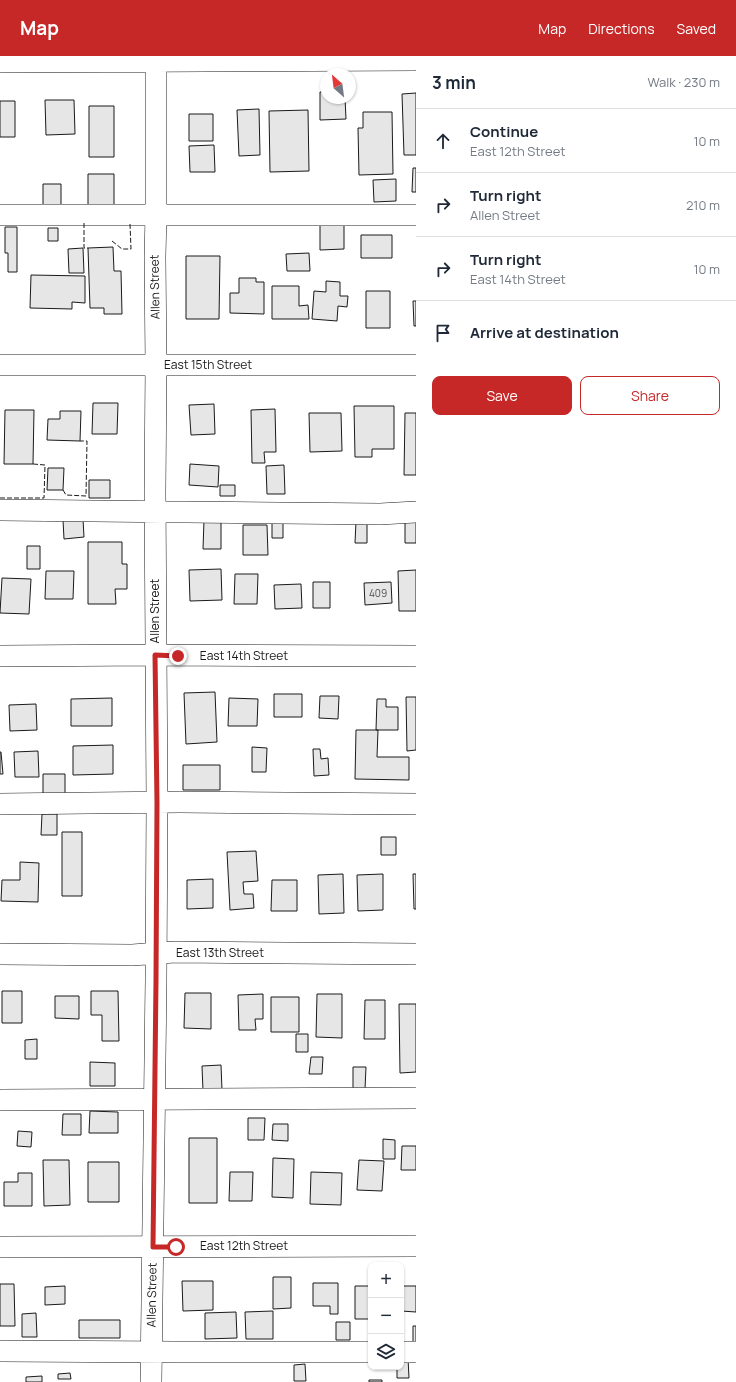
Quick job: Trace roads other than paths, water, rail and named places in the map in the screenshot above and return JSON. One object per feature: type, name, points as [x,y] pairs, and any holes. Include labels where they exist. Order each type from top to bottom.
[{"type":"street","points":[[0,62],[156,58],[416,60]]},
{"type":"street","name":"Allen Street","points":[[151,1382],[157,803],[155,655],[156,58]]},
{"type":"street","points":[[0,215],[416,215]]},
{"type":"street","name":"East 15th Street","points":[[0,365],[416,365]]},
{"type":"street","points":[[0,510],[372,514],[416,512]]},
{"type":"street","name":"East 14th Street","points":[[0,656],[416,656]]},
{"type":"street","points":[[0,804],[416,804]]},
{"type":"street","name":"East 13th Street","points":[[0,954],[132,956],[175,952],[416,954]]},
{"type":"street","points":[[0,1100],[416,1098]]},
{"type":"street","name":"East 12th Street","points":[[0,1247],[416,1246]]},
{"type":"street","points":[[0,1351],[368,1352]]},
{"type":"street","points":[[404,1352],[416,1352]]}]
